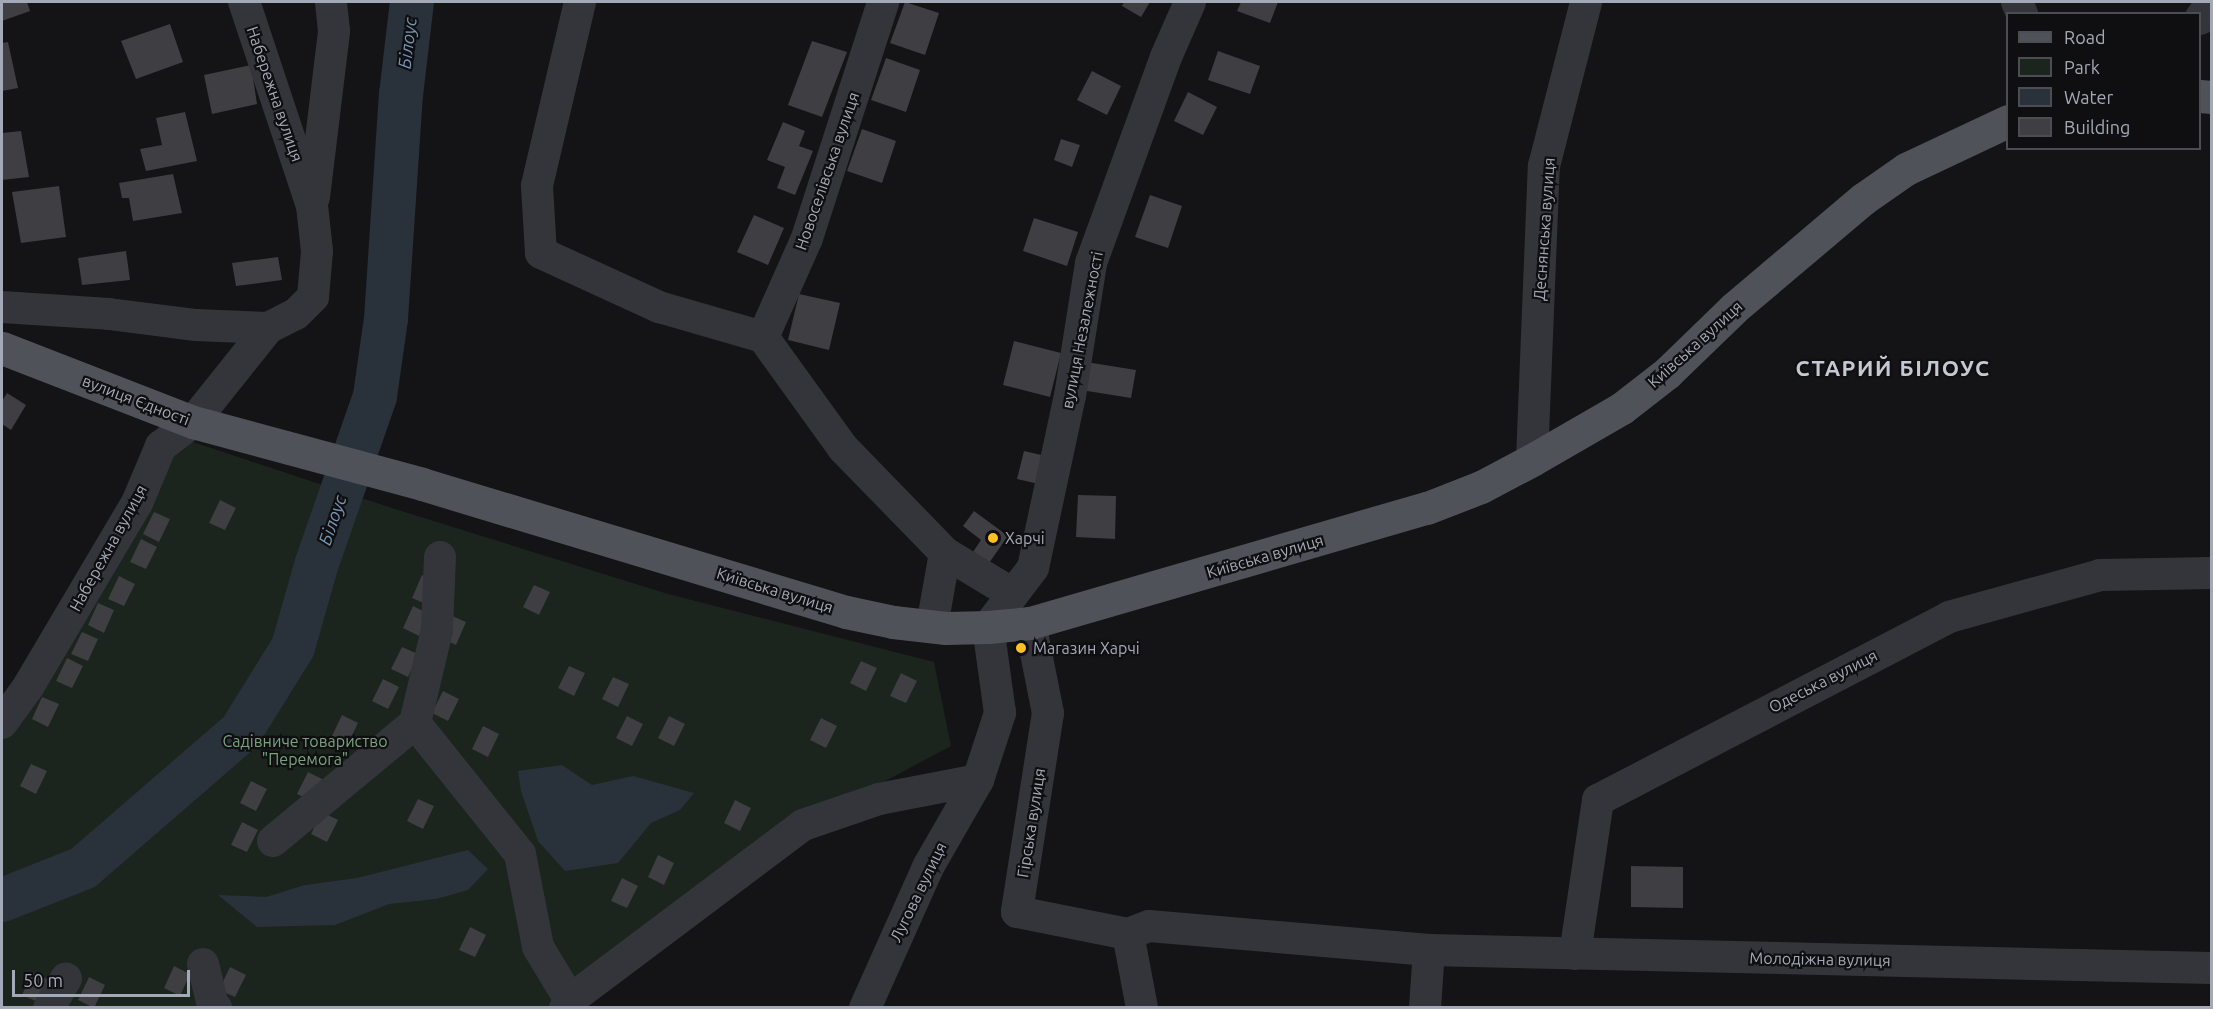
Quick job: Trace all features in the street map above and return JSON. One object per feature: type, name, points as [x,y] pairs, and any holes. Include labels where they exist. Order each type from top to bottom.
[{"type":"main road","name":"Київська вулиця","points":[[422,484],[846,612],[893,622],[932,626],[988,627],[1030,623],[1426,508],[1481,487],[1622,408],[1667,373],[1743,301],[1863,199],[1906,169],[2006,121]]},
{"type":"main road","name":"вулиця Єдності","points":[[2,348],[193,422],[273,446],[422,484]]},
{"type":"street","name":"Набережна вулиця","points":[[2,723],[28,687],[137,503],[161,446],[193,422],[268,328],[296,314],[313,297],[317,251],[312,206],[244,2]]},
{"type":"street","points":[[312,206],[334,32],[331,2]]},
{"type":"street","points":[[580,2],[537,186],[541,253],[658,307],[763,337],[843,448],[945,553],[1013,594]]},
{"type":"street","name":"Новоселівська вулиця","points":[[763,337],[807,238],[883,2]]},
{"type":"street","name":"вулиця Незалежності","points":[[988,627],[1033,568],[1070,396],[1091,263],[1166,57],[1190,2]]},
{"type":"street","name":"Деснянська вулиця","points":[[1532,460],[1544,166],[1586,2]]},
{"type":"street","points":[[2201,16],[2211,2]]},
{"type":"street","points":[[2,307],[109,314],[196,325],[268,328]]},
{"type":"street","points":[[932,626],[945,553]]},
{"type":"street","points":[[273,841],[415,723],[437,630],[440,557]]},
{"type":"street","name":"Одеська вулиця","points":[[1575,954],[1598,800],[1949,617],[2100,575],[2211,573]]},
{"type":"street","name":"Гірська вулиця","points":[[1030,623],[1048,713],[1017,912],[1128,934]]},
{"type":"street","name":"Лугова вулиця","points":[[865,1008],[928,867],[978,780],[1000,714],[988,627]]},
{"type":"street","points":[[415,723],[520,854],[538,947],[567,1004],[803,825],[879,799],[978,780]]},
{"type":"street","name":"Молодіжна вулиця","points":[[1128,934],[1149,926],[1429,950],[2211,968]]},
{"type":"street","points":[[1128,934],[1142,1008]]},
{"type":"street","points":[[1425,1008],[1429,950]]},
{"type":"street","points":[[203,964],[213,1006],[216,1008]]},
{"type":"street","points":[[49,1008],[66,978]]},
{"type":"green space","name":"Садівниче товариство \"Перемога\"","points":[[175,436],[395,509],[668,594],[934,662],[951,746],[803,825],[566,1007],[2,1008],[2,740],[73,639]]},
{"type":"water","points":[[562,765],[592,785],[633,776],[694,793],[680,810],[651,823],[618,863],[565,871],[538,841],[521,791],[518,771]]},
{"type":"water","points":[[468,850],[488,869],[468,890],[436,899],[389,904],[335,925],[257,927],[218,895],[266,897],[305,885],[357,878]]},
{"type":"building","points":[[2,2],[27,2],[30,11],[2,21]]},
{"type":"building","points":[[905,2],[939,13],[925,55],[890,43]]},
{"type":"building","points":[[1124,2],[1150,2],[1141,17],[1122,6]]},
{"type":"building","points":[[1241,2],[1278,2],[1270,23],[1237,11]]},
{"type":"building","points":[[170,24],[183,62],[136,79],[121,41]]},
{"type":"building","points":[[812,41],[847,52],[822,117],[788,105]]},
{"type":"building","points":[[8,42],[18,88],[2,91],[2,43]]},
{"type":"building","points":[[1218,51],[1260,66],[1250,94],[1208,80]]},
{"type":"building","points":[[886,58],[920,70],[906,112],[871,100]]},
{"type":"building","points":[[251,65],[257,104],[212,114],[204,75]]},
{"type":"building","points":[[1092,71],[1121,86],[1107,115],[1077,100]]},
{"type":"building","points":[[1188,92],[1217,107],[1203,135],[1174,121]]},
{"type":"building","points":[[185,112],[197,161],[146,171],[140,149],[162,145],[156,118]]},
{"type":"building","points":[[783,122],[805,131],[799,146],[813,151],[795,195],[777,188],[785,167],[767,160]]},
{"type":"building","points":[[862,129],[896,141],[882,183],[847,171]]},
{"type":"building","points":[[21,131],[29,177],[2,180],[2,133]]},
{"type":"building","points":[[1061,139],[1080,145],[1072,167],[1054,160]]},
{"type":"building","points":[[173,174],[182,213],[133,221],[129,198],[122,198],[119,183]]},
{"type":"building","points":[[59,186],[66,237],[21,243],[12,192]]},
{"type":"building","points":[[1150,195],[1182,206],[1168,248],[1135,237]]},
{"type":"building","points":[[754,215],[784,228],[768,265],[737,252]]},
{"type":"building","points":[[1034,218],[1078,232],[1067,266],[1023,251]]},
{"type":"building","points":[[126,251],[130,280],[82,285],[78,258]]},
{"type":"building","points":[[278,257],[282,280],[236,286],[232,263]]},
{"type":"building","points":[[799,294],[840,303],[829,350],[788,340]]},
{"type":"building","points":[[1014,341],[1061,353],[1050,397],[1003,385]]},
{"type":"building","points":[[1086,362],[1136,370],[1131,398],[1081,390]]},
{"type":"building","points":[[7,393],[26,405],[11,430],[2,424],[2,401]]},
{"type":"building","points":[[1024,451],[1050,457],[1043,485],[1017,479]]},
{"type":"building","points":[[1078,495],[1116,496],[1115,539],[1076,537]]},
{"type":"building","points":[[220,500],[236,508],[225,530],[209,523]]},
{"type":"building","name":"Харчі","points":[[974,511],[1008,536],[989,563],[973,552],[981,540],[963,526]]},
{"type":"building","points":[[154,512],[170,519],[159,542],[143,534]]},
{"type":"building","points":[[141,539],[157,547],[146,569],[130,562]]},
{"type":"building","points":[[422,575],[438,583],[428,605],[412,598]]},
{"type":"building","points":[[119,576],[135,584],[124,606],[108,599]]},
{"type":"building","points":[[534,585],[550,592],[539,615],[523,607]]},
{"type":"building","points":[[98,603],[114,610],[104,633],[88,625]]},
{"type":"building","points":[[413,606],[429,614],[419,636],[403,628]]},
{"type":"building","points":[[450,615],[466,622],[456,645],[440,637]]},
{"type":"building","points":[[82,632],[98,639],[88,661],[71,654]]},
{"type":"building","points":[[402,647],[418,654],[408,677],[391,669]]},
{"type":"building","points":[[67,658],[83,666],[72,688],[56,681]]},
{"type":"building","points":[[861,661],[877,668],[866,691],[850,683]]},
{"type":"building","points":[[569,666],[585,673],[574,696],[558,688]]},
{"type":"building","points":[[901,673],[917,681],[906,703],[890,696]]},
{"type":"building","points":[[613,677],[629,684],[618,707],[602,699]]},
{"type":"building","points":[[383,679],[399,687],[388,709],[372,701]]},
{"type":"building","points":[[443,691],[459,699],[448,721],[432,713]]},
{"type":"building","points":[[42,697],[59,704],[48,727],[32,719]]},
{"type":"building","points":[[342,715],[358,723],[347,746],[331,738]]},
{"type":"building","points":[[627,716],[643,724],[632,746],[616,738]]},
{"type":"building","points":[[669,716],[685,724],[674,746],[658,738]]},
{"type":"building","points":[[821,718],[837,726],[826,748],[810,740]]},
{"type":"building","points":[[483,726],[499,734],[488,757],[472,749]]},
{"type":"building","points":[[31,764],[47,771],[36,794],[20,786]]},
{"type":"building","points":[[308,772],[324,780],[313,802],[297,794]]},
{"type":"building","points":[[251,781],[267,789],[256,811],[240,803]]},
{"type":"building","points":[[418,799],[434,806],[423,829],[407,821]]},
{"type":"building","points":[[735,800],[751,808],[740,831],[724,823]]},
{"type":"building","points":[[322,812],[338,820],[327,842],[311,834]]},
{"type":"building","points":[[242,822],[258,830],[247,852],[231,845]]},
{"type":"building","points":[[658,855],[674,863],[664,885],[648,877]]},
{"type":"building","points":[[1631,866],[1683,867],[1683,908],[1631,907]]},
{"type":"building","points":[[622,878],[638,886],[627,908],[611,901]]},
{"type":"building","points":[[470,927],[486,935],[475,957],[459,950]]},
{"type":"building","points":[[174,966],[190,974],[180,996],[164,988]]},
{"type":"building","points":[[230,967],[246,975],[235,997],[219,990]]},
{"type":"building","points":[[33,972],[49,980],[38,1002],[22,995]]},
{"type":"building","points":[[89,977],[105,985],[94,1008],[78,1000]]},
{"type":"waterway","name":"Білоус","points":[[2,900],[83,868],[241,731],[293,647],[317,563],[375,396],[386,319],[401,95],[412,2]]},
{"type":"place","name":"Харчі","points":[[993,538]]},
{"type":"place","name":"Магазин Харчі","points":[[1021,648]]},
{"type":"district","name":"СТАРИЙ БІЛОУС","points":[[1893,368]]}]
